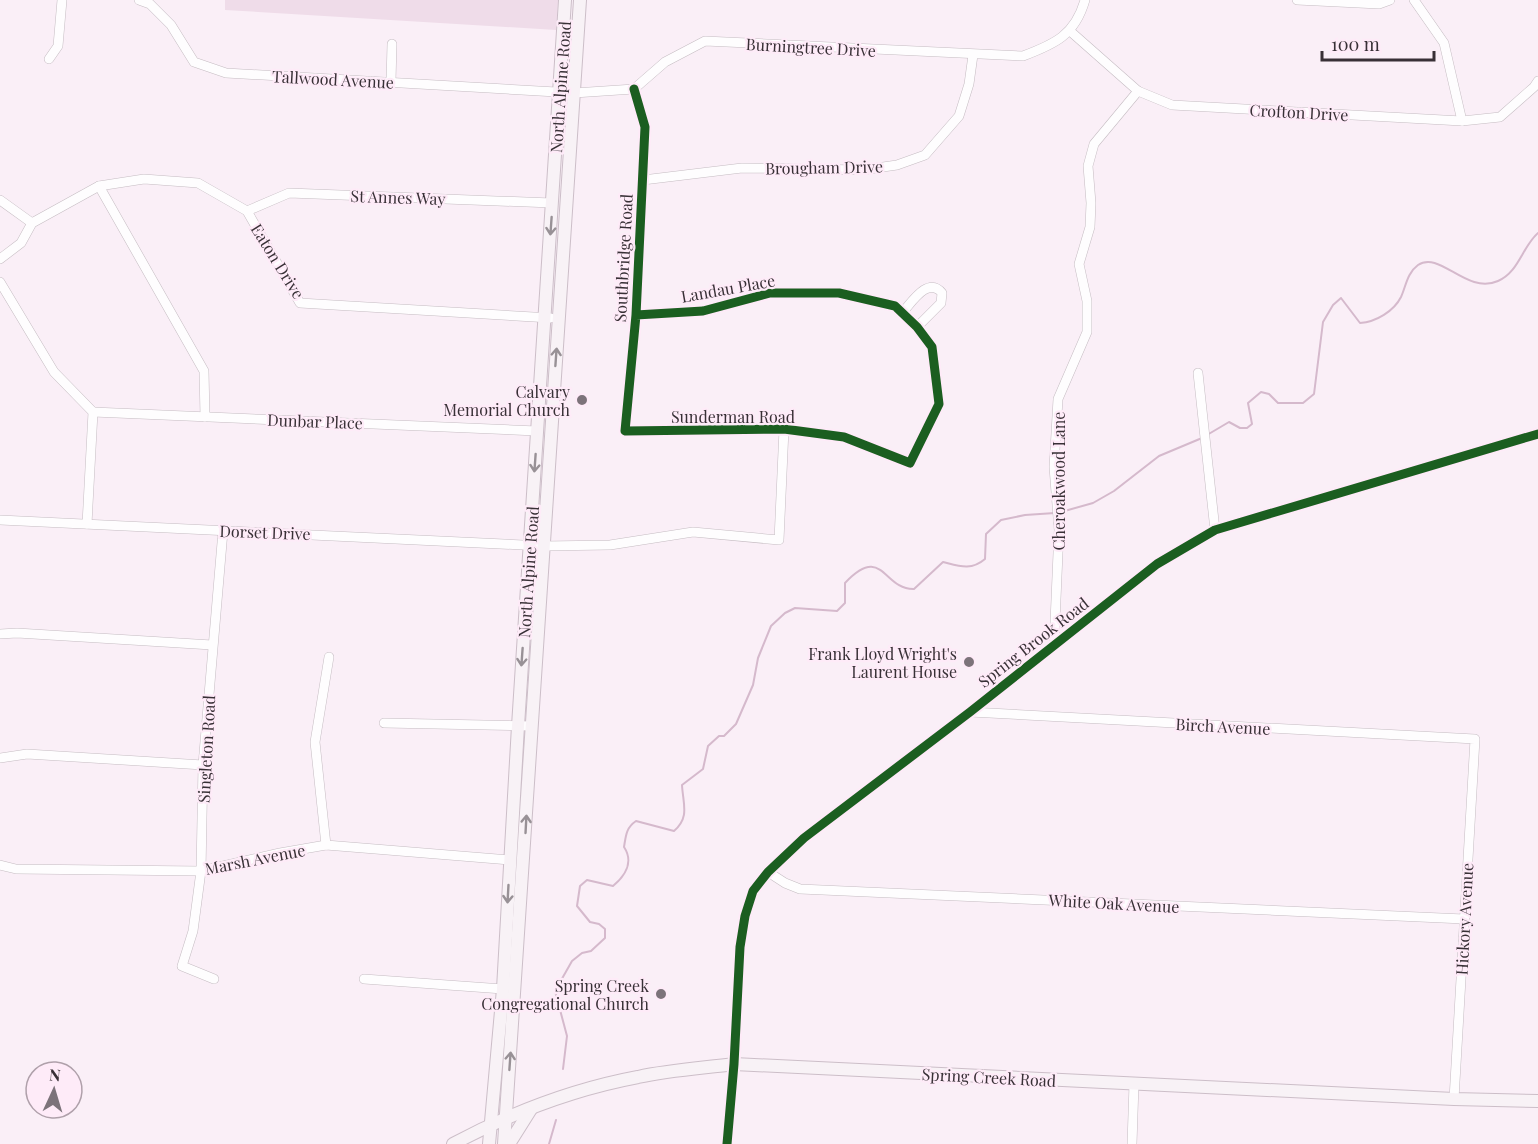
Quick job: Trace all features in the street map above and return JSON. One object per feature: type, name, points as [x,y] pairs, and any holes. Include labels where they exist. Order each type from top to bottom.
[{"type":"main road","name":"North Alpine Road","points":[[489,1144],[503,989],[565,0]]},
{"type":"main road","name":"North Alpine Road","points":[[504,1144],[580,0]]},
{"type":"main road","name":"Spring Creek Road","points":[[453,1144],[490,1124],[594,1087],[641,1076],[734,1064],[1454,1099],[1538,1101]]},
{"type":"main road","points":[[509,1144],[531,1109]]},
{"type":"street","points":[[49,59],[58,46],[62,0]]},
{"type":"street","name":"Tallwood Avenue","points":[[139,0],[150,4],[171,26],[194,62],[226,73],[559,91]]},
{"type":"street","points":[[1070,31],[1084,0]]},
{"type":"street","points":[[1297,0],[1379,4],[1389,0]]},
{"type":"street","points":[[1414,0],[1444,43],[1462,121]]},
{"type":"street","name":"Burningtree Drive","points":[[634,88],[665,62],[705,41],[1023,56],[1052,45],[1070,31]]},
{"type":"street","name":"Crofton Drive","points":[[1070,31],[1138,91],[1172,105],[1462,121],[1500,117],[1538,81]]},
{"type":"street","points":[[391,81],[392,44]]},
{"type":"street","name":"Brougham Drive","points":[[643,180],[742,168],[862,170],[897,165],[925,155],[959,116],[969,84],[973,55]]},
{"type":"street","points":[[559,91],[574,93],[634,88]]},
{"type":"street","name":"Southbridge Road","points":[[625,431],[636,315],[645,127],[634,88]]},
{"type":"street","name":"Cheroakwood Lane","points":[[1054,645],[1059,530],[1054,467],[1058,399],[1087,332],[1088,302],[1079,264],[1090,227],[1091,202],[1088,166],[1094,144],[1138,91]]},
{"type":"street","name":"Eaton Drive","points":[[0,259],[21,243],[32,223],[99,186],[144,179],[198,183],[247,211],[300,303],[559,319]]},
{"type":"street","points":[[99,186],[204,371],[205,417]]},
{"type":"street","name":"St Annes Way","points":[[247,211],[289,193],[552,203]]},
{"type":"street","points":[[0,200],[32,223]]},
{"type":"street","points":[[0,282],[54,372],[93,412],[87,524]]},
{"type":"street","points":[[899,309],[922,290],[931,287],[939,290],[942,293],[941,303],[917,327]]},
{"type":"street","name":"Landau Place","points":[[636,315],[703,311],[770,293],[839,293],[899,309]]},
{"type":"street","name":"Sunderman Road","points":[[625,431],[784,429],[844,437],[910,463],[939,404],[932,347],[899,309]]},
{"type":"street","points":[[1198,374],[1215,530]]},
{"type":"street","name":"Dunbar Place","points":[[93,412],[537,430]]},
{"type":"street","name":"Dorset Drive","points":[[0,520],[544,546],[610,545],[693,531],[779,540],[784,429]]},
{"type":"street","name":"Spring Brook Road","points":[[728,1144],[744,916],[753,891],[768,872],[804,838],[970,712],[1157,564],[1215,530],[1538,434]]},
{"type":"street","name":"Singleton Road","points":[[214,979],[182,966],[193,931],[201,871],[203,765],[223,531]]},
{"type":"street","points":[[0,634],[17,633],[212,645]]},
{"type":"street","points":[[326,845],[315,742],[329,657]]},
{"type":"street","name":"Birch Avenue","points":[[970,712],[1475,739]]},
{"type":"street","points":[[384,723],[532,726]]},
{"type":"street","name":"Hickory Avenue","points":[[1454,1099],[1475,739]]},
{"type":"street","points":[[0,758],[27,754],[203,765]]},
{"type":"street","name":"Marsh Avenue","points":[[0,866],[16,869],[201,871],[326,845],[510,860]]},
{"type":"street","name":"White Oak Avenue","points":[[768,872],[785,884],[800,889],[1464,919]]},
{"type":"street","points":[[364,979],[503,989]]},
{"type":"street","points":[[1132,1144],[1134,1084]]},
{"type":"shaded area","points":[[225,0],[558,0],[556,30],[225,10]]},
{"type":"waterway","points":[[1207,435],[1229,422],[1240,428],[1247,428],[1252,424],[1248,403],[1261,392],[1269,394],[1278,403],[1303,403],[1314,394],[1323,322],[1333,305],[1341,298],[1360,323],[1378,318],[1394,307],[1401,297],[1411,272],[1418,265],[1426,262],[1445,267],[1475,282],[1486,284],[1498,281],[1511,272],[1538,233]]},
{"type":"waterway","points":[[1061,512],[1093,503],[1114,491],[1159,456],[1202,438]]},
{"type":"waterway","points":[[563,1069],[567,1036],[555,991],[572,961],[582,953],[591,951],[605,938],[605,929],[599,924],[590,922],[577,906],[580,886],[587,880],[613,886],[621,878],[628,863],[624,847],[626,835],[630,826],[636,821],[674,831],[679,826],[684,815],[682,785],[703,769],[708,746],[719,736],[724,736],[736,724],[753,685],[758,658],[771,626],[785,613],[795,608],[837,611],[845,603],[845,583],[867,567],[882,571],[895,583],[914,589],[943,562],[960,566],[980,563],[985,559],[986,534],[1001,520],[1025,515],[1055,513]]},
{"type":"waterway","points":[[549,1144],[556,1120]]},
{"type":"cycle path","points":[[634,89],[645,127],[636,315],[625,431],[784,429],[844,437],[910,463],[939,404],[932,347],[917,327],[895,306],[839,293],[770,293],[703,311],[636,315]]},
{"type":"cycle path","points":[[727,1144],[740,947],[745,916],[753,891],[768,872],[804,838],[970,712],[1157,564],[1215,530],[1538,434]]},
{"type":"place","name":"Calvary Memorial Church","points":[[582,400]]},
{"type":"place","name":"Frank Lloyd Wright's Laurent House","points":[[969,662]]},
{"type":"place","name":"Spring Creek Congregational Church","points":[[661,994]]}]
